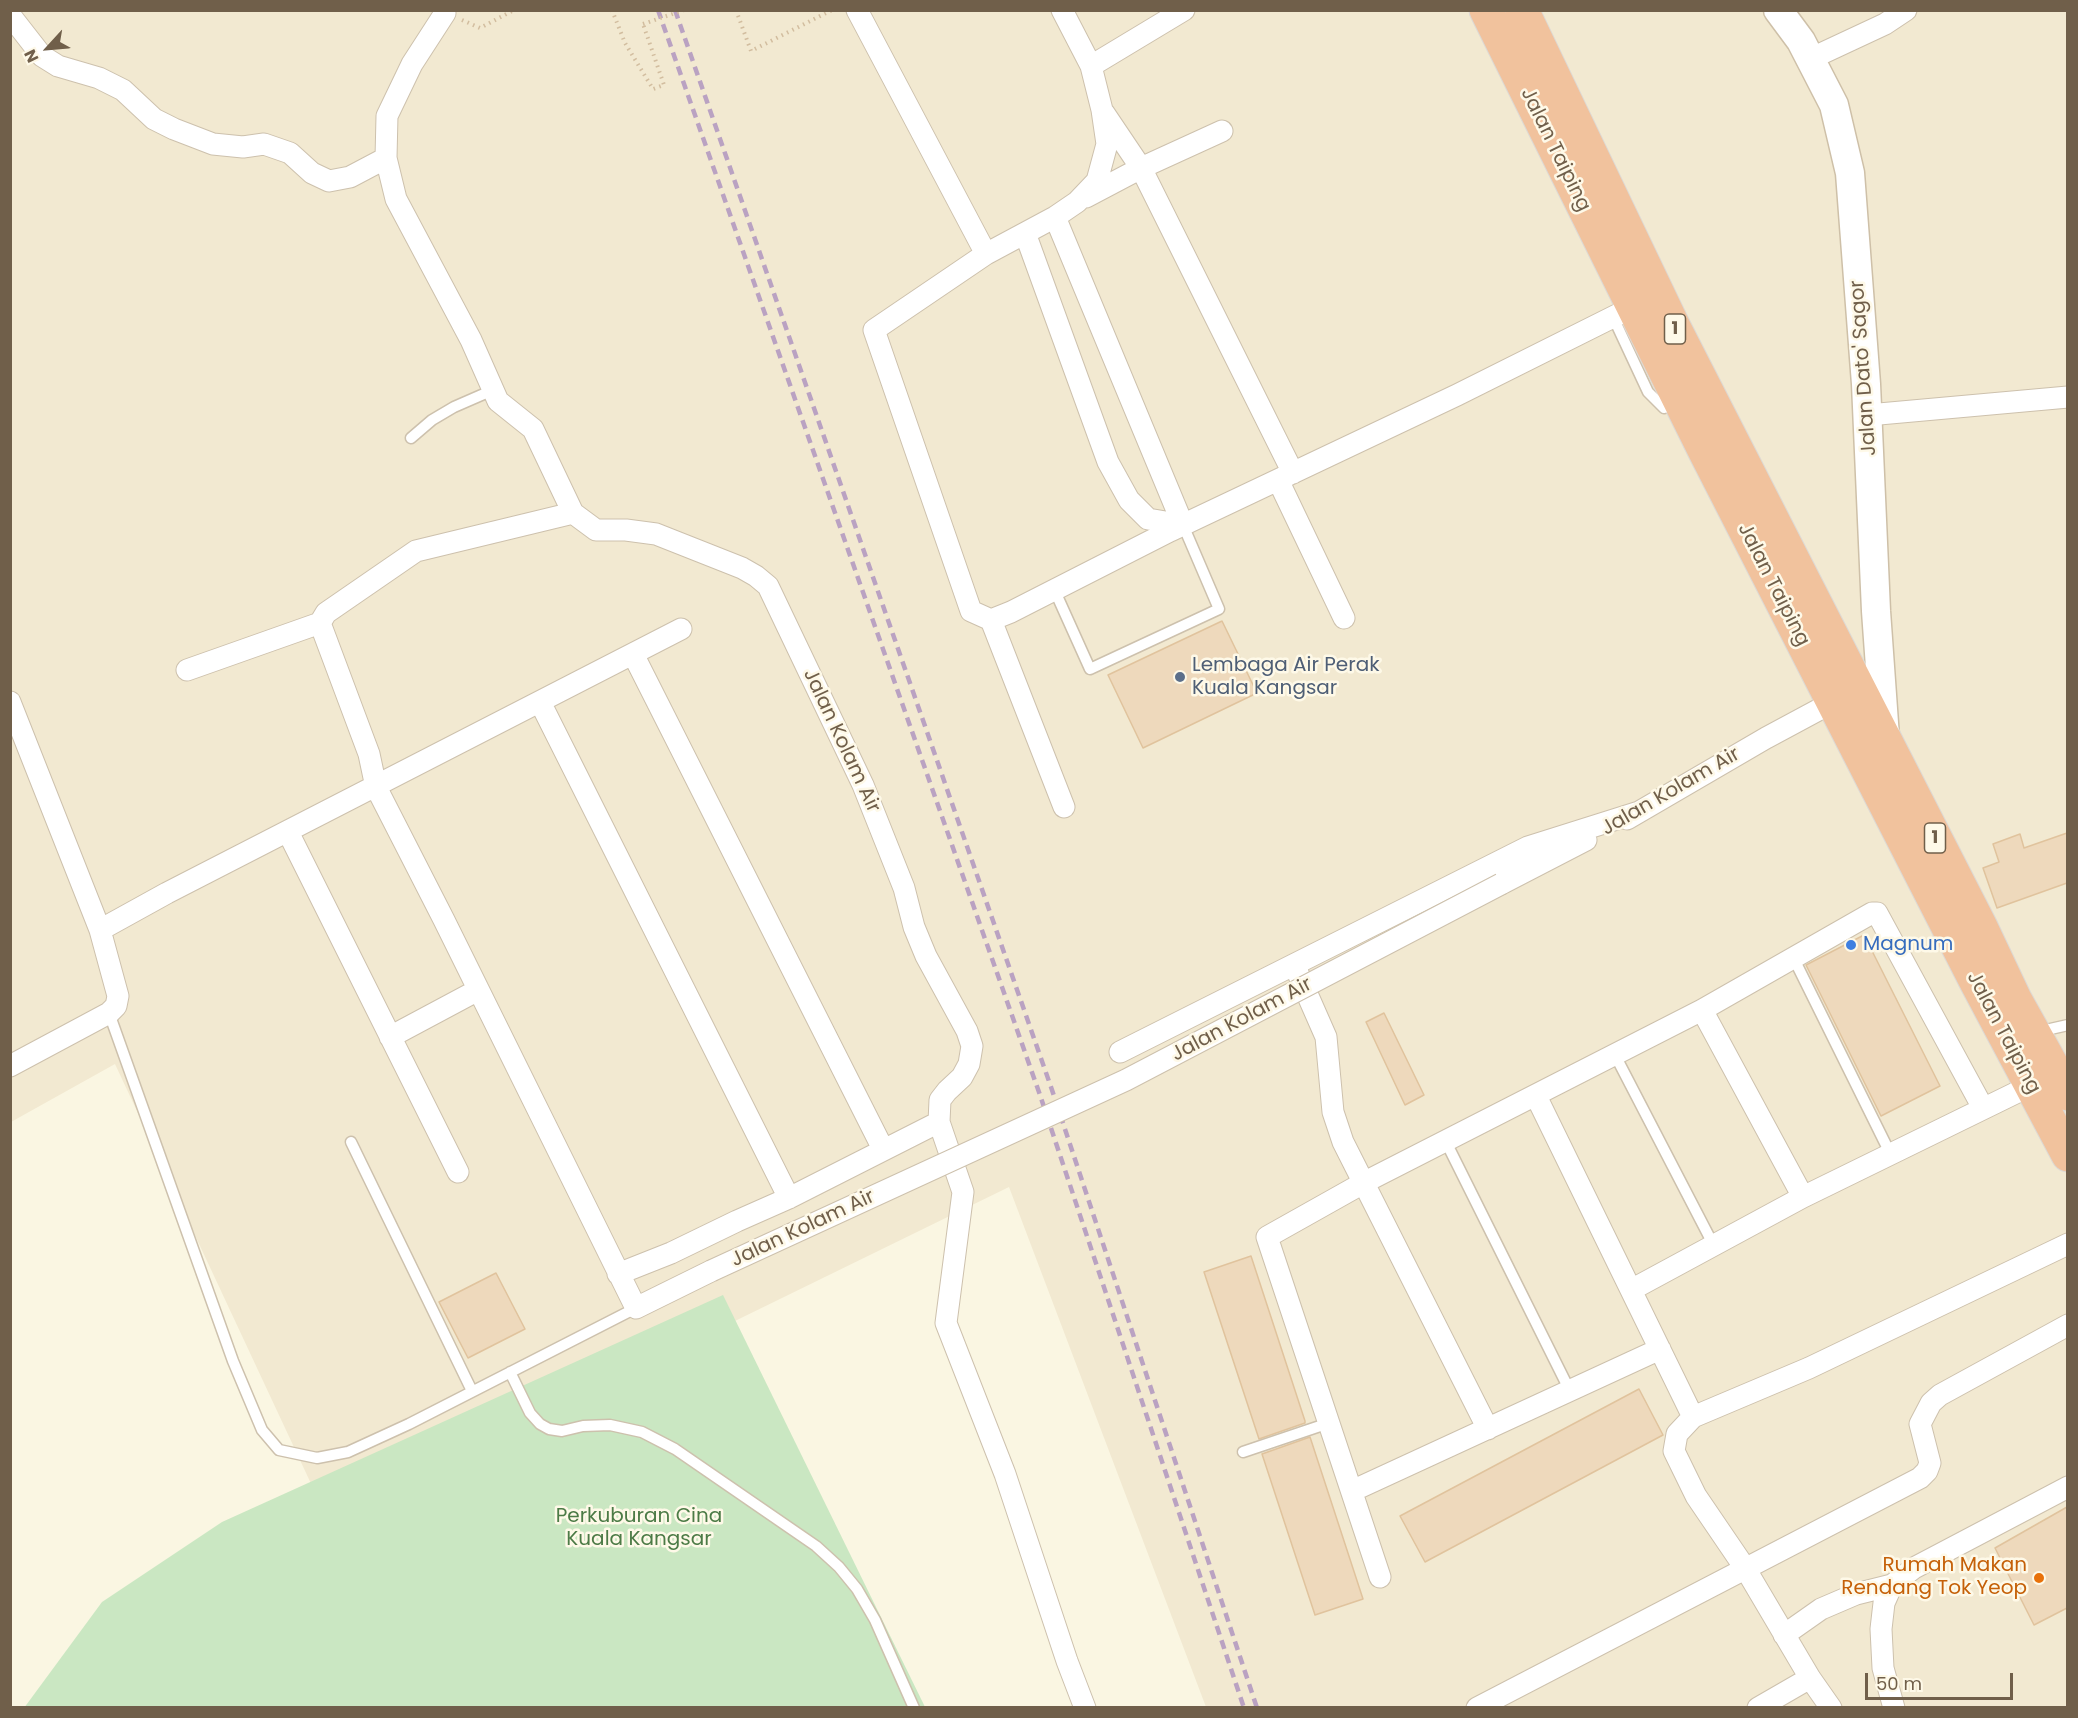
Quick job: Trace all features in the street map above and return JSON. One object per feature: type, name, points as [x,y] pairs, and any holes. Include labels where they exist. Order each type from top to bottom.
[{"type":"highway","name":"Jalan Taiping","points":[[1486,10],[1623,312],[1681,404],[1833,702],[2051,1084]]},
{"type":"highway","name":"Jalan Taiping","points":[[1522,10],[1673,325],[2034,1033],[2051,1084],[2067,1155]]},
{"type":"highway","points":[[1623,312],[1638,280],[1633,241]]},
{"type":"highway","points":[[1833,702],[1835,644]]},
{"type":"main road","name":"Jalan Dato' Sagor","points":[[1778,10],[1801,41],[1834,105],[1851,173],[1868,415],[1876,611],[1885,742]]},
{"type":"street","points":[[857,10],[986,254]]},
{"type":"street","points":[[1062,10],[1090,66],[1102,110],[1107,144],[1097,181],[1077,202]]},
{"type":"street","points":[[1090,66],[1184,10]]},
{"type":"street","points":[[1810,59],[1885,24],[1906,10]]},
{"type":"street","points":[[187,670],[320,622],[326,613],[416,551],[573,513],[533,429],[498,401],[471,340],[396,199],[386,159],[387,116],[412,64],[444,12]]},
{"type":"street","points":[[10,15],[42,56],[58,66],[99,78],[123,90],[154,119],[213,144],[243,147],[264,144],[290,153],[312,173],[329,181],[350,177],[386,159]]},
{"type":"street","points":[[1102,110],[1141,168],[1285,476],[1344,618]]},
{"type":"street","points":[[1064,807],[991,620],[971,611],[874,330],[986,254],[1141,168],[1222,131]]},
{"type":"street","points":[[1055,217],[1182,525]]},
{"type":"street","points":[[1024,233],[1108,462],[1128,500],[1148,519],[1182,525]]},
{"type":"street","points":[[991,620],[1623,312]]},
{"type":"street","points":[[1868,415],[2067,398]]},
{"type":"street","name":"Jalan Kolam Air","points":[[573,513],[596,530],[626,530],[656,534],[742,568],[768,586],[863,785],[904,888],[914,927],[926,956],[967,1030],[972,1047],[969,1064],[962,1077],[940,1100],[939,1122]]},
{"type":"street","points":[[320,622],[369,754],[376,788],[636,1308]]},
{"type":"street","points":[[100,930],[681,629]]},
{"type":"street","points":[[633,654],[883,1149]]},
{"type":"street","points":[[10,702],[100,930],[118,996],[116,1006],[109,1013],[10,1065]]},
{"type":"street","points":[[540,702],[789,1198]]},
{"type":"street","name":"Jalan Kolam Air","points":[[636,1308],[711,1271],[1126,1080],[1639,812],[1833,702]]},
{"type":"street","points":[[1120,1052],[1528,847],[1639,812]]},
{"type":"street","points":[[288,832],[458,1172]]},
{"type":"street","points":[[1380,1577],[1267,1237],[1365,1182],[1702,1010],[1792,956],[1872,913],[1877,913],[1983,1108]]},
{"type":"street","points":[[1294,964],[1326,1037],[1333,1112],[1343,1142],[1488,1429]]},
{"type":"street","points":[[390,1037],[478,990]]},
{"type":"street","points":[[1702,1010],[1803,1197]]},
{"type":"street","points":[[1631,1290],[1713,1244],[1890,1153],[1983,1108],[2051,1084]]},
{"type":"street","points":[[1536,1096],[1693,1418]]},
{"type":"street","points":[[618,1274],[671,1253],[789,1198],[939,1122],[963,1192],[946,1323],[1005,1474],[1067,1661],[1085,1707]]},
{"type":"street","points":[[1831,1707],[1810,1678],[1745,1568],[1696,1496],[1674,1451],[1677,1434],[1693,1418],[1828,1360],[2067,1244]]},
{"type":"street","points":[[1476,1707],[1920,1478],[1927,1472],[1930,1463],[1920,1424],[1931,1403],[1940,1395],[2067,1325]]},
{"type":"street","points":[[1352,1491],[1660,1349]]},
{"type":"street","points":[[1784,1635],[1821,1609],[1856,1594],[1892,1585],[1914,1568],[2067,1487]]},
{"type":"street","points":[[1892,1585],[1884,1604],[1881,1629],[1883,1668],[1894,1707]]},
{"type":"street","points":[[1758,1707],[1810,1678]]},
{"type":"lane","points":[[411,438],[439,416],[493,390]]},
{"type":"lane","points":[[1054,589],[1090,669],[1219,609],[1182,525]]},
{"type":"lane","points":[[1792,956],[1890,1153]]},
{"type":"lane","points":[[109,1013],[233,1361],[262,1430],[279,1450],[317,1458],[348,1452],[636,1308]]},
{"type":"lane","points":[[2034,1033],[2067,1025]]},
{"type":"lane","points":[[1615,1054],[1713,1244]]},
{"type":"lane","points":[[1446,1142],[1570,1392]]},
{"type":"lane","points":[[351,1143],[472,1391]]},
{"type":"lane","points":[[510,1372],[530,1413],[540,1424],[549,1429],[562,1431],[584,1426],[610,1425],[642,1432],[675,1449],[816,1546],[839,1567],[857,1589],[875,1620],[914,1707]]},
{"type":"lane","points":[[1244,1452],[1329,1423]]},
{"type":"path","points":[[444,12],[480,28],[514,10]]},
{"type":"path","points":[[612,10],[625,43],[652,89],[664,85],[643,24],[684,10]]},
{"type":"path","points":[[736,10],[751,51],[832,10]]},
{"type":"shaded area","points":[[11,11],[2067,11],[2067,1707],[1206,1707],[1009,1187],[328,1520],[115,1064],[11,1122]]},
{"type":"green space","name":"Perkuburan Cina Kuala Kangsar","points":[[723,1295],[925,1707],[24,1708],[102,1602],[222,1522]]},
{"type":"building","points":[[1222,621],[1257,693],[1143,748],[1108,675]]},
{"type":"building","points":[[2067,833],[2067,883],[1997,908],[1983,868],[1999,862],[1993,844],[2020,834],[2024,848]]},
{"type":"building","points":[[1864,935],[1940,1086],[1881,1116],[1806,965]]},
{"type":"building","points":[[1384,1013],[1424,1095],[1405,1105],[1366,1022]]},
{"type":"building","points":[[1251,1256],[1305,1421],[1305,1423],[1259,1439],[1204,1272]]},
{"type":"building","points":[[496,1273],[525,1329],[468,1358],[439,1302]]},
{"type":"building","points":[[1639,1389],[1663,1435],[1425,1562],[1400,1516]]},
{"type":"building","points":[[1310,1437],[1363,1599],[1315,1615],[1262,1454]]},
{"type":"building","name":"Rumah Makan Rendang Tok Yeop","points":[[2067,1507],[2067,1608],[2034,1625],[1995,1548]]},
{"type":"railway","points":[[658,10],[1040,1095],[1244,1708]]},
{"type":"railway","points":[[675,10],[1051,1087],[1257,1708]]},
{"type":"place","name":"Lembaga Air Perak Kuala Kangsar","points":[[1180,677]]},
{"type":"place","name":"Magnum","points":[[1851,945]]},
{"type":"place","name":"Rumah Makan Rendang Tok Yeop","points":[[2039,1578]]}]
